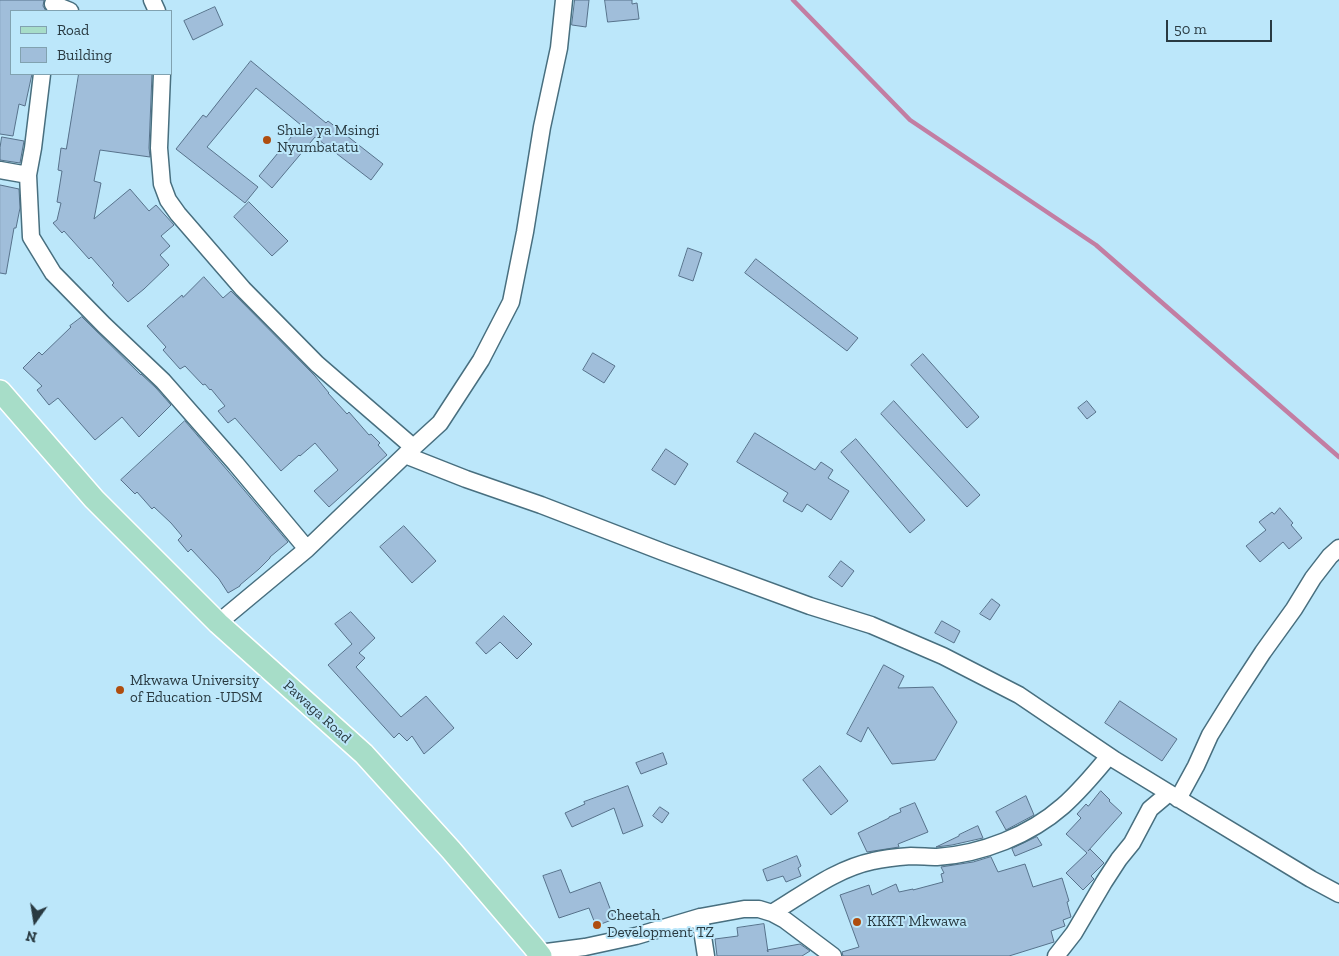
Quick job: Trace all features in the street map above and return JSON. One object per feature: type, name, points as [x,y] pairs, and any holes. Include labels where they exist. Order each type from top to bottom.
[{"type":"main road","name":"Pawaga Road","points":[[0,392],[94,499],[218,623],[364,754],[451,850],[540,955]]},
{"type":"street","points":[[218,623],[307,549],[440,423],[481,360],[511,302],[525,232],[542,127],[559,48],[564,0]]},
{"type":"street","points":[[53,5],[67,10]]},
{"type":"street","points":[[42,75],[34,148],[28,175],[30,237],[53,273],[163,381],[307,549]]},
{"type":"street","points":[[162,75],[159,148],[162,184],[168,200],[243,289],[317,364],[409,451],[466,479],[541,505],[810,606],[871,625],[943,656],[1019,696],[1109,756],[1311,879],[1339,894]]},
{"type":"street","points":[[0,170],[28,175]]},
{"type":"street","points":[[1056,956],[1074,933],[1104,882],[1132,843],[1150,809],[1174,796],[1196,766],[1210,735],[1238,690],[1313,578],[1330,556],[1339,548]]},
{"type":"street","points":[[772,913],[843,870],[872,861],[911,856],[938,857],[973,851],[1004,841],[1038,825],[1063,806],[1109,756]]},
{"type":"street","points":[[540,955],[627,938],[700,917],[744,909],[758,909],[772,913],[785,920],[833,956]]},
{"type":"street","points":[[700,917],[706,956]]},
{"type":"building","points":[[0,0],[44,0],[43,6],[45,10],[10,10],[10,75],[32,75],[25,106],[19,104],[13,136],[0,134]]},
{"type":"building","points":[[575,0],[589,0],[586,27],[572,25]]},
{"type":"building","points":[[605,0],[632,0],[632,4],[637,3],[639,19],[608,22]]},
{"type":"building","points":[[215,7],[223,25],[193,40],[184,21]]},
{"type":"building","points":[[251,61],[326,123],[328,121],[383,164],[371,180],[315,137],[272,188],[259,176],[301,125],[256,88],[207,147],[258,187],[245,203],[176,149],[203,115],[206,117]]},
{"type":"building","points":[[79,75],[152,75],[150,157],[100,150],[94,181],[101,183],[94,219],[130,189],[149,211],[156,205],[174,225],[161,236],[170,246],[160,255],[169,265],[128,302],[112,285],[114,283],[91,257],[89,259],[64,231],[62,233],[53,223],[57,220],[61,203],[57,202],[62,171],[58,170],[61,148],[66,149]]},
{"type":"building","points":[[2,137],[24,141],[20,163],[0,160]]},
{"type":"building","points":[[0,185],[19,189],[20,208],[16,228],[14,228],[6,274],[0,273]]},
{"type":"building","points":[[249,202],[288,241],[272,256],[234,217]]},
{"type":"building","points":[[688,248],[702,253],[693,281],[679,276]]},
{"type":"building","points":[[756,259],[858,338],[847,351],[745,273]]},
{"type":"building","points":[[204,277],[223,298],[231,291],[315,376],[347,414],[349,412],[369,435],[371,434],[380,443],[378,445],[387,455],[329,507],[314,491],[338,470],[315,443],[281,471],[235,418],[228,423],[218,411],[225,406],[211,389],[205,384],[203,385],[185,366],[180,369],[163,350],[166,347],[147,326]]},
{"type":"building","points":[[82,317],[156,388],[171,405],[139,437],[122,417],[95,440],[58,398],[49,405],[37,390],[42,386],[23,368],[39,352],[42,355],[70,326]]},
{"type":"building","points":[[593,353],[615,366],[604,383],[583,370]]},
{"type":"building","points":[[923,354],[979,417],[967,428],[911,365]]},
{"type":"building","points":[[894,401],[980,495],[967,507],[881,414]]},
{"type":"building","points":[[1087,401],[1096,412],[1087,419],[1078,408]]},
{"type":"building","points":[[185,421],[288,542],[240,586],[228,593],[219,579],[191,549],[188,552],[178,540],[182,536],[171,523],[154,507],[152,509],[137,492],[135,494],[121,480]]},
{"type":"building","points":[[755,433],[815,470],[821,462],[833,470],[828,478],[849,491],[831,520],[807,504],[802,512],[783,501],[788,493],[737,462]]},
{"type":"building","points":[[856,439],[925,520],[910,533],[841,452]]},
{"type":"building","points":[[666,449],[688,464],[675,485],[652,470]]},
{"type":"building","points":[[1280,508],[1293,523],[1291,525],[1302,538],[1289,549],[1283,542],[1260,562],[1246,546],[1266,530],[1259,522],[1272,512],[1274,514]]},
{"type":"building","points":[[404,526],[436,561],[412,583],[380,547]]},
{"type":"building","points":[[841,561],[854,571],[842,587],[829,577]]},
{"type":"building","points":[[992,599],[1000,605],[990,620],[980,614]]},
{"type":"building","points":[[351,612],[375,638],[359,653],[365,658],[356,667],[401,717],[426,696],[454,728],[424,754],[412,736],[407,741],[399,733],[394,738],[328,665],[352,644],[335,624]]},
{"type":"building","points":[[504,616],[532,644],[517,659],[500,642],[486,654],[476,643]]},
{"type":"building","points":[[942,621],[960,631],[954,643],[935,633]]},
{"type":"building","points":[[884,665],[904,676],[898,688],[933,687],[957,722],[935,760],[892,764],[868,727],[861,742],[847,734]]},
{"type":"building","points":[[1120,701],[1177,739],[1162,761],[1105,723]]},
{"type":"building","points":[[663,753],[667,764],[641,774],[636,763]]},
{"type":"building","points":[[820,766],[848,801],[831,815],[803,780]]},
{"type":"building","points":[[628,786],[643,826],[623,834],[614,808],[572,827],[565,813],[585,804],[584,802]]},
{"type":"building","points":[[1101,791],[1122,813],[1088,851],[1090,849],[1104,863],[1091,876],[1094,879],[1083,890],[1066,873],[1087,853],[1066,834],[1081,818],[1077,814],[1086,804],[1088,806]]},
{"type":"building","points":[[1026,796],[1034,815],[1006,830],[996,812]]},
{"type":"building","points":[[915,803],[928,832],[898,844],[899,847],[867,852],[858,833],[901,812],[900,809]]},
{"type":"building","points":[[660,807],[669,813],[662,823],[653,816]]},
{"type":"building","points":[[978,826],[983,838],[936,847],[959,835]]},
{"type":"building","points":[[1037,837],[1042,845],[1015,856],[1012,849]]},
{"type":"building","points":[[797,856],[801,866],[798,868],[801,876],[786,882],[783,876],[767,881],[763,870]]},
{"type":"building","points":[[991,857],[998,872],[1025,864],[1033,887],[1062,878],[1069,901],[1067,902],[1071,917],[1063,920],[1065,926],[1051,931],[1054,942],[1009,956],[843,956],[842,952],[859,947],[840,895],[869,885],[872,895],[896,884],[899,892],[913,890],[943,882],[941,874],[944,873],[941,867]]},
{"type":"building","points":[[561,870],[570,893],[600,882],[614,919],[596,926],[589,908],[559,918],[543,876]]},
{"type":"building","points":[[764,924],[768,950],[800,944],[810,951],[802,956],[717,956],[715,939],[738,936],[737,928]]},
{"type":"waterway","points":[[793,0],[910,120],[1096,245],[1339,457]]},
{"type":"place","name":"Shule ya Msingi Nyumbatatu","points":[[267,140]]},
{"type":"place","name":"Mkwawa University of Education -UDSM","points":[[120,690]]},
{"type":"place","name":"KKKT Mkwawa","points":[[857,922]]},
{"type":"place","name":"Cheetah Development TZ","points":[[597,925]]}]
